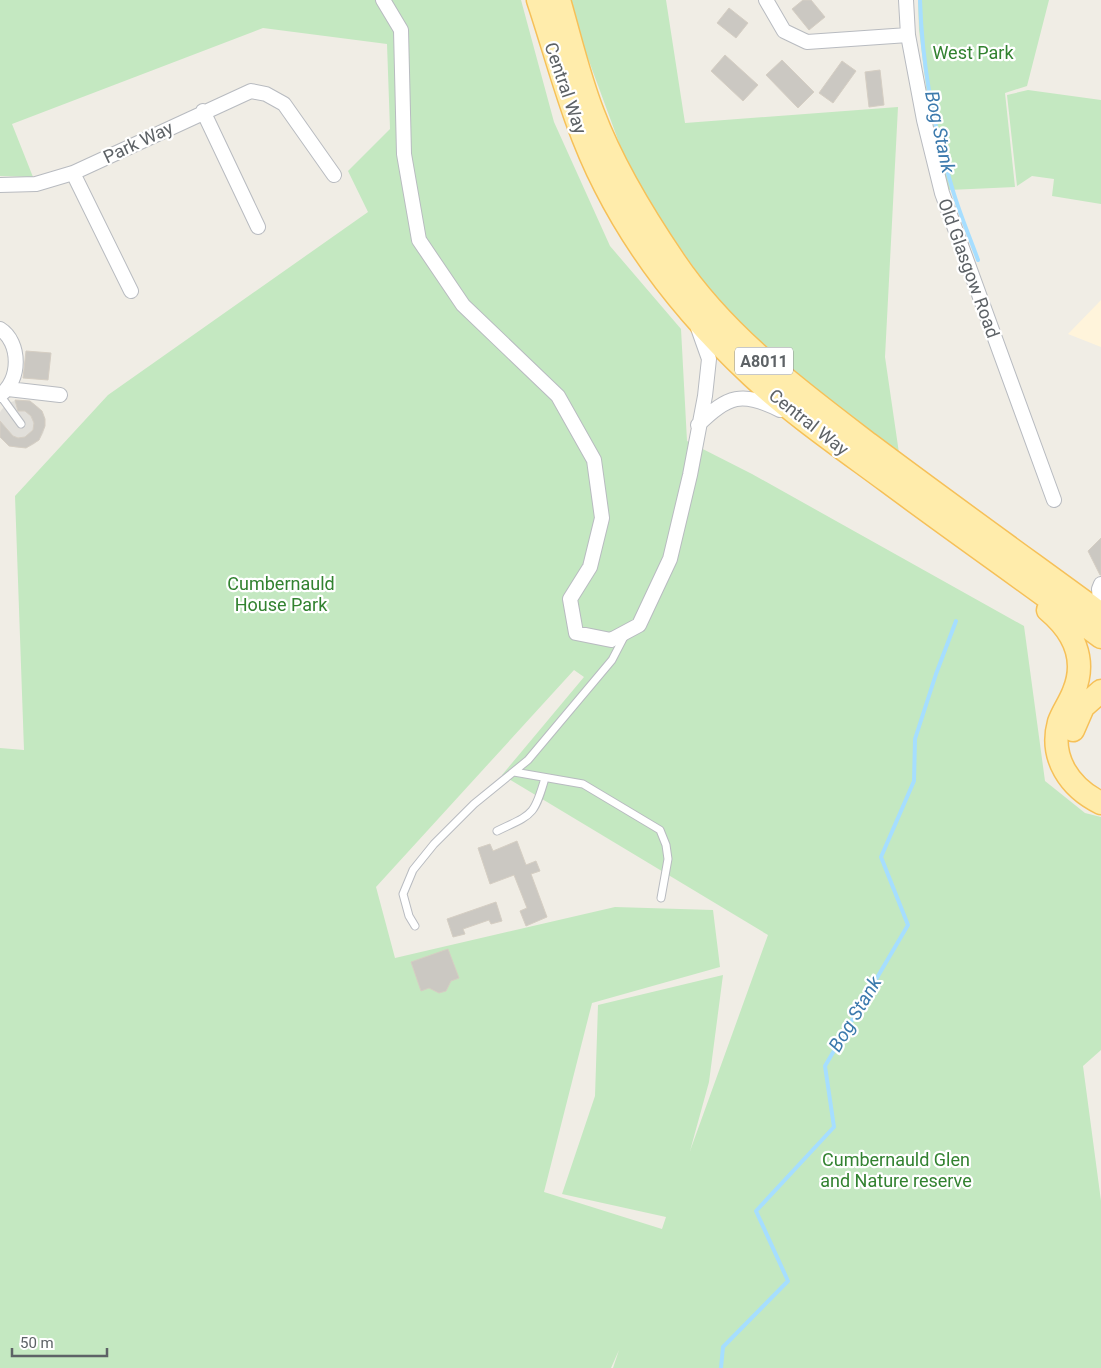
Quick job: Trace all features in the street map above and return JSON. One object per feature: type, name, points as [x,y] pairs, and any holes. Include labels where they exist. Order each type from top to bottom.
[{"type":"main road","name":"Central Way","points":[[538,0],[572,112],[605,188],[649,258],[695,317],[753,377],[808,423],[960,536],[1101,637]]},
{"type":"main road","name":"Central Way","points":[[559,0],[591,106],[609,149],[652,227],[676,263],[710,306],[766,363],[806,396],[923,486],[1101,614]]},
{"type":"main road","points":[[960,536],[1051,613],[1074,641],[1078,653],[1080,671],[1075,690],[1059,722],[1058,751],[1071,782],[1084,794],[1101,803]]},
{"type":"main road","points":[[1101,691],[1091,698],[1080,712],[1072,741],[1074,757],[1080,769],[1101,787]]},
{"type":"street","points":[[383,0],[402,30],[404,154],[419,240],[463,306],[558,396],[594,460],[602,518],[590,567],[570,599],[576,633],[611,640],[639,625],[670,559],[690,475],[705,396],[709,359],[695,317]]},
{"type":"street","points":[[766,0],[784,31],[807,42],[908,36]]},
{"type":"street","name":"Old Glasgow Road","points":[[906,0],[908,36],[924,120],[942,193],[1054,500]]},
{"type":"street","name":"Park Way","points":[[0,185],[36,184],[74,173],[251,90],[266,94],[284,104],[334,175]]},
{"type":"street","points":[[203,111],[258,227]]},
{"type":"street","points":[[74,173],[131,291]]},
{"type":"street","points":[[0,329],[8,334],[18,361],[2,393],[60,395]]},
{"type":"street","points":[[698,425],[716,407],[736,398],[757,398],[808,423]]},
{"type":"street","points":[[1101,584],[1099,589],[1101,614]]},
{"type":"lane","points":[[2,393],[21,424]]},
{"type":"lane","points":[[415,926],[408,916],[403,894],[413,870],[434,844],[474,804],[528,760],[612,660],[626,632]]},
{"type":"lane","points":[[514,772],[583,784],[660,830],[666,845],[668,859],[661,898]]},
{"type":"lane","points":[[496,831],[530,815],[538,802],[545,778]]},
{"type":"shaded area","points":[[1101,300],[1101,347],[1068,334]]},
{"type":"shaded area","points":[[21,400],[30,402],[38,407],[43,415],[45,424],[43,433],[38,441],[30,446],[21,448],[12,446],[4,441],[-1,433],[-3,424],[-1,415],[4,407],[12,402]]},
{"type":"green space","points":[[0,0],[521,0],[554,122],[610,246],[681,329],[687,441],[752,474],[1024,626],[1045,781],[1085,813],[1101,817],[1101,1050],[1083,1066],[1101,1201],[1101,1368],[613,1368],[619,1350],[611,1368],[0,1368],[0,748],[24,750],[15,496],[108,395],[368,212],[348,171],[390,129],[387,44],[263,28],[12,124],[33,177],[0,176]],"holes":[[[574,670],[584,677],[502,775],[768,935],[690,1151],[709,1082],[723,975],[598,1005],[595,1096],[562,1194],[666,1217],[662,1229],[544,1192],[592,1003],[720,967],[713,910],[615,907],[395,958],[376,887]]]},
{"type":"green space","points":[[570,0],[666,0],[685,123],[898,107],[885,357],[899,453],[796,381],[719,304],[632,178],[578,31]]},
{"type":"green space","name":"West Park","points":[[918,0],[1049,0],[1027,86],[1005,93],[1015,187],[949,190],[931,126],[919,30]]},
{"type":"green space","points":[[1028,90],[1101,100],[1101,204],[1052,196],[1054,179],[1032,176],[1017,186],[1007,95]]},
{"type":"building","points":[[803,0],[811,0],[825,17],[809,30],[792,9]]},
{"type":"building","points":[[729,8],[748,23],[736,38],[717,23]]},
{"type":"building","points":[[725,55],[758,85],[743,101],[711,71]]},
{"type":"building","points":[[782,60],[814,92],[798,108],[766,75]]},
{"type":"building","points":[[842,61],[856,71],[833,103],[819,93]]},
{"type":"building","points":[[880,70],[884,105],[869,107],[865,72]]},
{"type":"building","points":[[26,351],[51,353],[48,380],[23,378]]},
{"type":"building","points":[[15,400],[30,401],[42,411],[45,419],[45,426],[39,440],[26,448],[9,446],[0,437],[0,421],[13,436],[18,438],[25,437],[33,430],[34,423],[31,416],[25,411],[18,411]]},
{"type":"building","points":[[1101,538],[1101,575],[1100,575],[1088,551]]},
{"type":"building","points":[[517,841],[526,865],[536,861],[540,871],[531,874],[547,917],[526,926],[520,911],[527,908],[514,875],[490,884],[478,848],[490,844],[493,851]]},
{"type":"building","points":[[496,902],[502,921],[491,924],[489,920],[463,929],[465,934],[453,937],[447,919]]},
{"type":"building","points":[[448,949],[459,978],[451,981],[446,991],[439,993],[429,988],[421,991],[411,962]]},
{"type":"waterway","name":"Bog Stank","points":[[920,0],[926,69],[939,139],[957,203],[978,260]]},
{"type":"waterway","name":"Bog Stank","points":[[721,1368],[723,1347],[788,1281],[756,1211],[834,1127],[825,1066],[908,925],[881,857],[914,781],[915,739],[956,621]]},
{"type":"park label","name":"Cumbernauld House Park","points":[[281,593]]},
{"type":"park label","name":"Cumbernauld Glen and Nature reserve","points":[[896,1169]]}]
